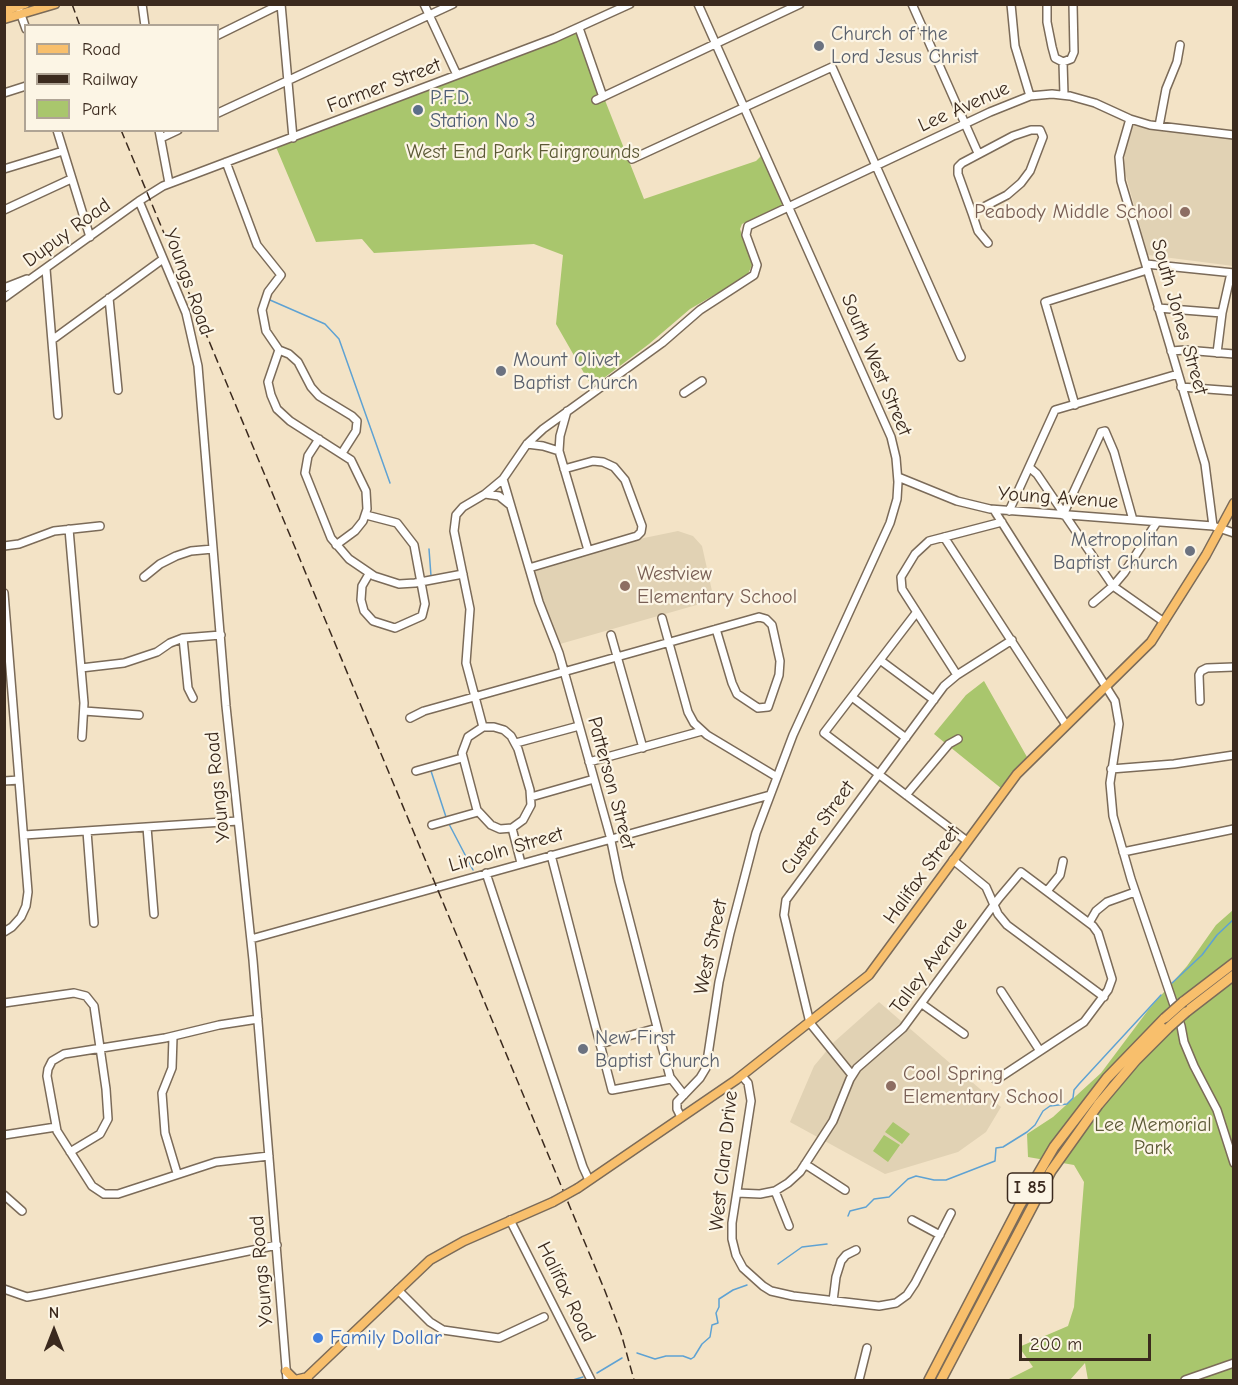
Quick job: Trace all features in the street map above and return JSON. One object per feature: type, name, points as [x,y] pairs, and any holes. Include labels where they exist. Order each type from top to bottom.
[{"type":"highway","name":"I 85","points":[[929,1380],[1020,1205],[1054,1148],[1107,1078],[1165,1018],[1233,963]]},
{"type":"highway","name":"I 85","points":[[940,1380],[1051,1171],[1098,1105],[1167,1028],[1233,975]]},
{"type":"main road","points":[[4,11],[55,4]]},
{"type":"main road","points":[[4,19],[22,8]]},
{"type":"main road","name":"Halifax Street","points":[[307,1378],[420,1268],[438,1254],[553,1202],[578,1188],[742,1076],[869,975],[1017,774],[1143,652],[1164,622],[1217,527],[1233,503]]},
{"type":"main road","points":[[287,1376],[295,1380],[307,1378]]},
{"type":"street","points":[[142,4],[145,24]]},
{"type":"street","points":[[424,4],[457,75]]},
{"type":"street","points":[[219,113],[453,4]]},
{"type":"street","name":"Farmer Street","points":[[149,194],[169,183],[579,28],[630,4]]},
{"type":"street","name":"South West Street","points":[[698,4],[891,437],[898,477],[897,499],[890,523],[796,729],[777,777]]},
{"type":"street","points":[[579,28],[599,98],[800,4]]},
{"type":"street","points":[[912,4],[978,153]]},
{"type":"street","points":[[1011,4],[1015,46],[1030,96]]},
{"type":"street","points":[[1047,4],[1047,22],[1055,58],[1064,62],[1071,59],[1074,52],[1073,4]]},
{"type":"street","points":[[219,35],[281,5],[293,138]]},
{"type":"street","points":[[22,8],[25,24]]},
{"type":"street","points":[[1159,126],[1166,89],[1177,62],[1180,45]]},
{"type":"street","points":[[1064,62],[1064,95]]},
{"type":"street","points":[[632,159],[832,67],[961,357]]},
{"type":"street","points":[[4,93],[24,87]]},
{"type":"street","name":"Lee Avenue","points":[[567,411],[662,343],[700,310],[749,280],[757,265],[746,235],[746,229],[751,224],[1014,101],[1030,96],[1064,95],[1095,103],[1130,119],[1159,126],[1233,135]]},
{"type":"street","name":"South Jones Street","points":[[1130,119],[1120,151],[1120,174],[1207,472],[1217,527]]},
{"type":"street","points":[[972,213],[1017,188],[1026,177],[1042,137],[1040,130],[1013,136],[978,153],[962,163],[957,171],[972,213],[981,236],[988,243]]},
{"type":"street","points":[[58,132],[90,237]]},
{"type":"street","points":[[160,134],[169,183]]},
{"type":"street","points":[[4,169],[63,151]]},
{"type":"street","points":[[226,162],[257,245],[281,275],[268,292],[262,310],[266,332],[279,350],[289,354],[298,362],[311,387],[319,396],[357,421],[356,431],[342,453]]},
{"type":"street","points":[[4,210],[71,179]]},
{"type":"street","name":"Dupuy Road","points":[[4,298],[149,194]]},
{"type":"street","name":"Youngs Road","points":[[139,201],[186,313],[197,360],[238,821],[251,939],[287,1376]]},
{"type":"street","points":[[52,340],[163,259]]},
{"type":"street","points":[[1075,405],[1045,302],[1147,267],[1232,273],[1222,314],[1217,353]]},
{"type":"street","points":[[46,268],[58,416]]},
{"type":"street","points":[[4,288],[38,274]]},
{"type":"street","points":[[109,298],[117,390]]},
{"type":"street","points":[[1158,308],[1222,314]]},
{"type":"street","points":[[279,350],[268,382],[274,403],[286,419],[342,453],[355,466],[366,491],[368,503],[366,515],[355,531],[336,545]]},
{"type":"street","points":[[1171,351],[1233,354]]},
{"type":"street","points":[[1009,511],[1053,412],[1178,374]]},
{"type":"street","points":[[684,393],[702,381]]},
{"type":"street","points":[[1181,387],[1233,391]]},
{"type":"street","points":[[483,728],[466,663],[470,618],[454,520],[463,507],[485,494],[503,479],[527,444],[567,411]]},
{"type":"street","points":[[567,411],[560,436],[559,451],[588,550]]},
{"type":"street","points":[[1063,515],[1101,432],[1107,432],[1133,520]]},
{"type":"street","points":[[319,439],[308,456],[305,473],[323,520],[336,545],[349,559],[369,574],[399,584],[463,574]]},
{"type":"street","points":[[527,444],[559,451]]},
{"type":"street","points":[[529,568],[639,534],[642,526],[625,480],[619,471],[599,461],[564,469]]},
{"type":"street","points":[[1029,467],[1037,474],[1113,586],[1164,622]]},
{"type":"street","name":"Young Avenue","points":[[898,477],[957,501],[994,510],[1217,527],[1233,533]]},
{"type":"street","name":"Patterson Street","points":[[503,479],[529,568],[564,672],[610,838],[670,1079],[684,1095]]},
{"type":"street","points":[[485,494],[499,496],[511,506]]},
{"type":"street","points":[[994,510],[1107,687],[1117,708],[1119,724],[1111,769],[1111,803],[1123,852],[1189,1055],[1217,1110],[1233,1163]]},
{"type":"street","points":[[366,515],[388,520],[400,526],[414,544],[425,604],[422,616],[399,628],[391,628],[373,621],[364,611],[360,595],[369,574]]},
{"type":"street","points":[[957,675],[901,586],[903,573],[920,548],[929,541],[1002,522]]},
{"type":"street","points":[[1093,603],[1113,586],[1157,522]]},
{"type":"street","points":[[4,546],[27,542],[54,531],[100,526]]},
{"type":"street","points":[[69,529],[84,711],[81,737]]},
{"type":"street","points":[[944,537],[1066,725]]},
{"type":"street","points":[[144,577],[160,564],[176,556],[191,551],[213,549]]},
{"type":"street","points":[[4,593],[28,892],[26,906],[17,922],[4,932]]},
{"type":"street","points":[[916,613],[825,735],[967,841]]},
{"type":"street","points":[[662,618],[688,712],[694,723],[702,731],[777,777]]},
{"type":"street","points":[[410,718],[419,712],[668,642],[730,625],[759,618],[766,619],[772,625],[779,654],[780,669],[768,707],[758,708],[737,694],[716,629]]},
{"type":"street","points":[[81,668],[124,663],[157,652],[183,638],[221,635]]},
{"type":"street","points":[[611,635],[643,748]]},
{"type":"street","points":[[183,638],[188,688],[193,698]]},
{"type":"street","name":"Custer Street","points":[[852,1075],[810,1023],[784,915],[784,905],[802,877],[944,686],[1011,640]]},
{"type":"street","points":[[880,660],[934,700]]},
{"type":"street","points":[[1200,701],[1199,675],[1201,671],[1207,668],[1233,667]]},
{"type":"street","points":[[4,697],[13,695]]},
{"type":"street","points":[[852,697],[906,738]]},
{"type":"street","points":[[84,711],[109,711],[139,715]]},
{"type":"street","points":[[516,743],[579,726]]},
{"type":"street","points":[[494,727],[504,730],[516,743],[531,797],[527,814],[519,825],[513,828],[495,827],[486,822],[478,812],[462,758],[463,747],[468,737],[483,728],[494,727]]},
{"type":"street","points":[[589,762],[702,731]]},
{"type":"street","points":[[906,795],[949,744],[958,739]]},
{"type":"street","points":[[1111,769],[1174,764],[1233,755]]},
{"type":"street","points":[[416,771],[462,758]]},
{"type":"street","name":"West Street","points":[[684,1095],[706,1068],[719,982],[730,933],[752,848],[777,777]]},
{"type":"street","points":[[4,781],[19,780]]},
{"type":"street","points":[[531,797],[594,780]]},
{"type":"street","name":"Lincoln Street","points":[[251,939],[770,795]]},
{"type":"street","points":[[432,825],[478,812]]},
{"type":"street","points":[[24,835],[238,821]]},
{"type":"street","points":[[147,827],[154,914]]},
{"type":"street","points":[[513,828],[521,863]]},
{"type":"street","points":[[1123,852],[1233,829]]},
{"type":"street","points":[[87,831],[94,923]]},
{"type":"street","points":[[551,855],[612,1090],[670,1079]]},
{"type":"street","points":[[953,860],[987,887],[1006,925],[1104,997]]},
{"type":"street","points":[[996,1080],[1084,1022],[1104,997],[1111,984],[1111,974],[1098,933],[1089,923],[1047,891],[1060,875],[1063,861]]},
{"type":"street","points":[[486,873],[589,1180]]},
{"type":"street","name":"Talley Avenue","points":[[775,1191],[795,1177],[805,1164],[836,1115],[852,1075],[867,1058],[903,1028],[1019,873],[1023,873],[1047,891]]},
{"type":"street","points":[[1089,923],[1096,911],[1107,902],[1135,892]]},
{"type":"street","points":[[1001,991],[1040,1051]]},
{"type":"street","points":[[4,1003],[74,993],[82,994],[94,1006],[108,1113],[106,1125],[95,1138],[70,1152]]},
{"type":"street","points":[[922,1004],[964,1034]]},
{"type":"street","points":[[258,1019],[219,1025],[173,1037],[64,1054],[56,1057],[50,1065],[47,1076],[56,1127],[92,1186],[107,1195],[118,1194],[177,1173],[224,1160],[269,1156]]},
{"type":"street","points":[[600,1044],[657,1028]]},
{"type":"street","points":[[173,1037],[172,1068],[162,1093],[165,1132],[177,1173]]},
{"type":"street","name":"West Clara Drive","points":[[742,1076],[748,1083],[751,1101],[732,1222],[732,1239],[736,1255],[749,1275],[771,1291],[884,1306],[902,1299],[915,1283],[951,1213]]},
{"type":"street","points":[[681,1117],[676,1106],[684,1095]]},
{"type":"street","points":[[4,1135],[56,1127]]},
{"type":"street","points":[[805,1164],[845,1190]]},
{"type":"street","points":[[737,1193],[760,1194],[775,1191],[789,1226]]},
{"type":"street","points":[[4,1195],[22,1211]]},
{"type":"street","name":"Halifax Road","points":[[510,1220],[591,1380]]},
{"type":"street","points":[[912,1221],[939,1235]]},
{"type":"street","points":[[4,1289],[27,1297],[277,1245]]},
{"type":"street","points":[[833,1301],[841,1261],[846,1255],[856,1250]]},
{"type":"street","points":[[398,1290],[429,1322],[443,1330],[499,1338],[544,1317]]},
{"type":"street","points":[[859,1380],[867,1348]]},
{"type":"street","points":[[1185,1380],[1233,1363]]},
{"type":"shaded area","name":"Peabody Middle School","points":[[1133,126],[1233,139],[1233,266],[1148,255],[1124,169],[1125,153]]},
{"type":"shaded area","name":"Westview Elementary School","points":[[678,531],[693,536],[702,546],[714,600],[560,644],[543,603],[534,571],[644,538]]},
{"type":"shaded area","name":"Cool Spring Elementary School","points":[[879,1002],[1001,1107],[986,1132],[958,1152],[885,1174],[790,1122],[814,1066],[834,1042]]},
{"type":"green space","name":"West End Park Fairgrounds","points":[[578,32],[644,199],[756,161],[761,156],[783,205],[742,224],[740,229],[752,265],[747,276],[690,309],[649,344],[592,387],[556,324],[563,255],[534,244],[374,253],[362,239],[316,242],[276,147]]},
{"type":"green space","points":[[984,681],[1027,757],[1002,789],[934,734],[966,695]]},
{"type":"green space","name":"Lee Memorial Park","points":[[1233,910],[1233,1380],[1088,1380],[1085,1363],[1070,1380],[1007,1380],[1033,1367],[1019,1347],[1068,1326],[1074,1307],[1084,1182],[1074,1165],[1028,1157],[1027,1134],[1053,1117],[1101,1073],[1149,1009],[1187,966],[1216,925]]},
{"type":"green space","points":[[893,1122],[910,1134],[902,1144],[885,1132]]},
{"type":"green space","points":[[884,1135],[900,1145],[888,1162],[873,1151]]},
{"type":"waterway","points":[[270,300],[325,324],[339,339],[390,483]]},
{"type":"waterway","points":[[429,549],[431,576]]},
{"type":"waterway","points":[[431,771],[446,817]]},
{"type":"waterway","points":[[449,824],[473,870]]},
{"type":"waterway","points":[[1172,983],[1202,955],[1217,935],[1234,919]]},
{"type":"waterway","points":[[848,1216],[850,1211],[866,1207],[874,1199],[889,1197],[908,1179],[916,1176],[946,1180],[995,1161],[996,1148],[1003,1147],[1027,1132],[1035,1125],[1043,1111],[1050,1106],[1067,1104],[1073,1098],[1074,1090],[1079,1084],[1161,995]]},
{"type":"waterway","points":[[778,1264],[802,1247],[827,1244]]},
{"type":"waterway","points":[[637,1353],[655,1359],[666,1356],[683,1356],[691,1359],[710,1337],[712,1325],[718,1323],[716,1313],[719,1299],[747,1285]]},
{"type":"waterway","points":[[597,1373],[622,1358]]},
{"type":"waterway","points":[[573,1380],[583,1377]]},
{"type":"railway","points":[[72,4],[79,24]]},
{"type":"railway","points":[[122,132],[605,1291],[621,1333],[634,1380]]},
{"type":"place","name":"Church of the Lord Jesus Christ","points":[[819,46]]},
{"type":"place","name":"P.F.D. Station No 3","points":[[418,110]]},
{"type":"place","name":"Peabody Middle School","points":[[1185,212]]},
{"type":"place","name":"Mount Olivet Baptist Church","points":[[501,371]]},
{"type":"place","name":"Metropolitan Baptist Church","points":[[1190,551]]},
{"type":"place","name":"Westview Elementary School","points":[[625,586]]},
{"type":"place","name":"New First Baptist Church","points":[[583,1049]]},
{"type":"place","name":"Cool Spring Elementary School","points":[[891,1086]]},
{"type":"place","name":"Family Dollar","points":[[318,1338]]}]
